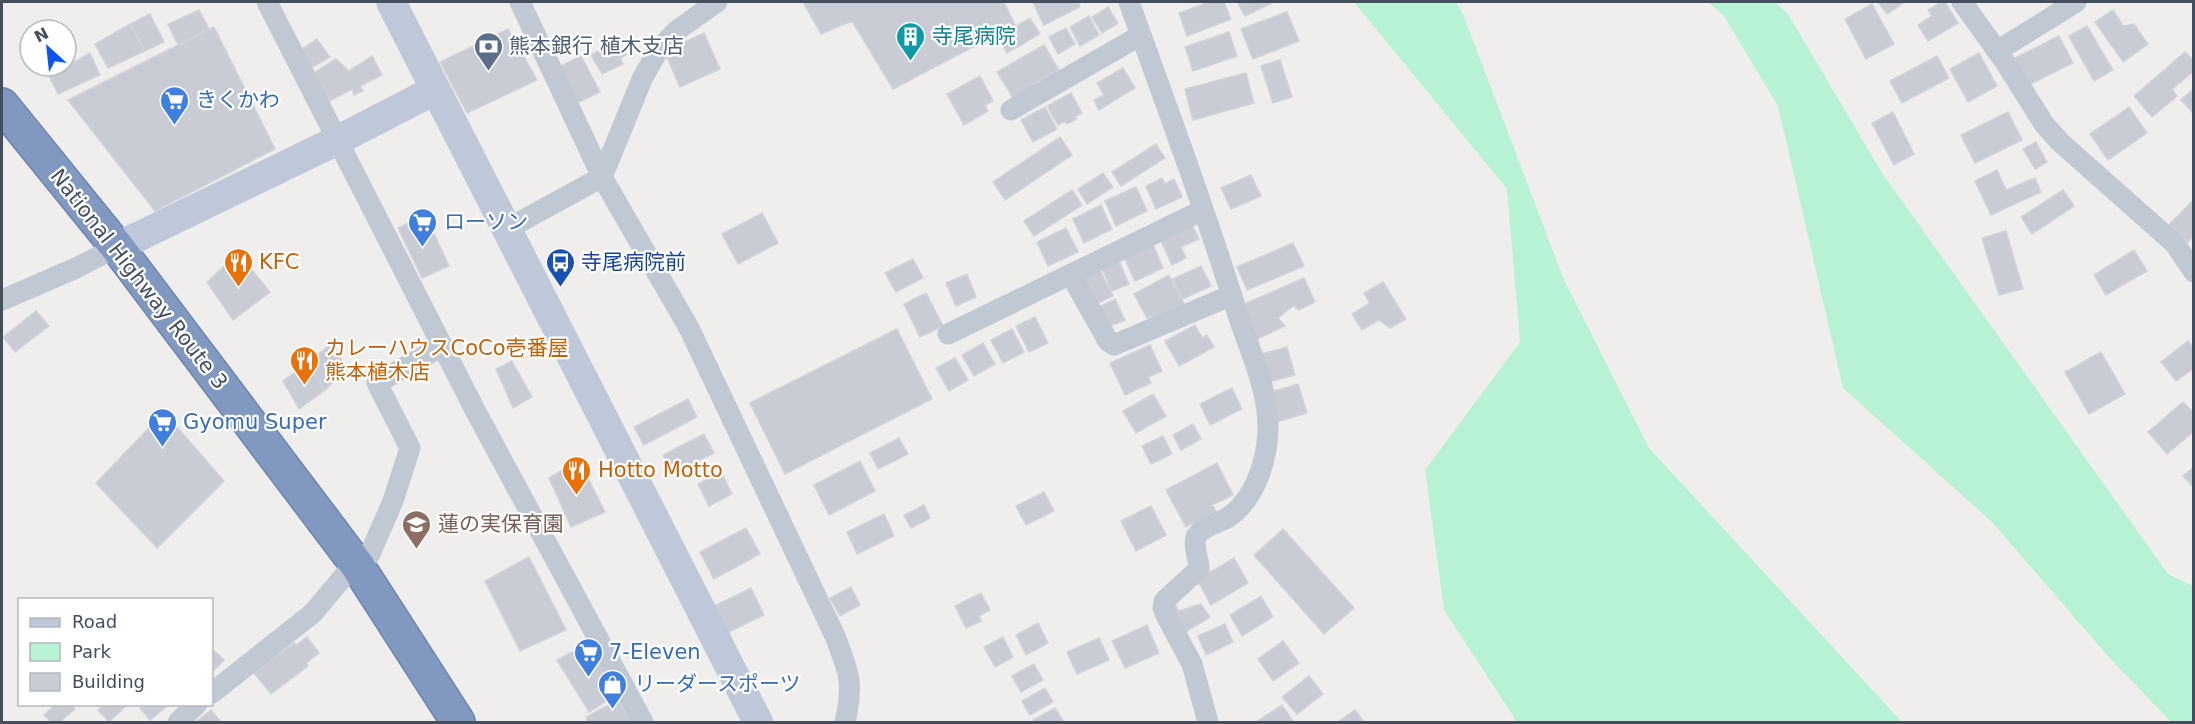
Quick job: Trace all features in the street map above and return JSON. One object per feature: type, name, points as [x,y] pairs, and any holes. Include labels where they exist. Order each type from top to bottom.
[{"type":"highway","name":"National Highway Route 3","points":[[2,105],[117,247],[357,565],[458,723]]},
{"type":"street","points":[[267,2],[442,346],[643,723]]},
{"type":"street","points":[[391,2],[758,722]]},
{"type":"street","points":[[520,2],[602,177],[689,328],[835,636],[849,673],[851,698],[845,723]]},
{"type":"street","points":[[507,229],[602,177],[643,77],[658,51],[676,31],[717,2]]},
{"type":"street","points":[[1129,2],[1203,210],[1265,397],[1268,430],[1263,460],[1254,486],[1242,505],[1228,517],[1196,537],[1199,569],[1164,601],[1163,608],[1192,664],[1208,723]]},
{"type":"street","points":[[1962,2],[1998,51],[2044,124],[2060,142],[2175,244],[2192,268]]},
{"type":"street","points":[[1998,51],[2076,2]]},
{"type":"street","points":[[1011,110],[1141,35]]},
{"type":"street","points":[[2,300],[76,268],[435,90]]},
{"type":"street","points":[[948,334],[1203,210]]},
{"type":"street","points":[[1071,275],[1108,341],[1114,345],[1232,295]]},
{"type":"street","points":[[213,692],[313,613],[349,570],[369,556],[393,501],[410,448],[377,383],[442,346]]},
{"type":"street","points":[[178,723],[196,706]]},
{"type":"green space","points":[[1354,2],[1456,2],[1463,14],[1564,280],[1649,448],[1902,722],[1517,722],[1444,610],[1425,470],[1520,342],[1507,189]]},
{"type":"green space","points":[[1708,2],[1775,2],[1788,14],[1882,173],[2168,574],[2193,586],[2193,722],[2171,722],[2107,655],[1992,522],[1843,388],[1778,106],[1724,16]]},
{"type":"building","name":"寺尾病院","points":[[803,2],[1004,2],[1015,25],[893,89],[852,21],[821,34]]},
{"type":"building","points":[[1078,2],[1080,7],[1044,25],[1033,3]]},
{"type":"building","points":[[1209,2],[1224,2],[1231,19],[1187,36],[1179,13]]},
{"type":"building","points":[[1237,2],[1274,2],[1245,16]]},
{"type":"building","points":[[1878,2],[1905,2],[1887,14]]},
{"type":"building","points":[[1945,2],[1958,23],[1928,41],[1918,25],[1932,16],[1928,10]]},
{"type":"building","points":[[1872,4],[1894,44],[1866,59],[1845,19]]},
{"type":"building","points":[[1108,7],[1118,23],[1102,33],[1092,17]]},
{"type":"building","points":[[199,10],[209,29],[178,45],[168,24]]},
{"type":"building","points":[[2113,10],[2123,26],[2134,24],[2148,44],[2123,62],[2095,22]]},
{"type":"building","points":[[1287,12],[1299,41],[1253,59],[1241,29]]},
{"type":"building","points":[[150,14],[164,42],[145,51],[130,24]]},
{"type":"building","points":[[1089,16],[1099,35],[1080,46],[1070,27]]},
{"type":"building","points":[[1030,18],[1040,34],[1007,53],[998,37]]},
{"type":"building","points":[[130,24],[145,51],[108,68],[95,44]]},
{"type":"building","points":[[2087,26],[2113,70],[2094,81],[2069,36]]},
{"type":"building","name":"きくかわ","points":[[214,27],[275,149],[155,211],[68,100]]},
{"type":"building","points":[[1066,28],[1075,44],[1058,54],[1049,37]]},
{"type":"building","name":"熊本銀行 植木支店","points":[[508,29],[537,80],[467,113],[440,62]]},
{"type":"building","points":[[1229,32],[1237,56],[1193,71],[1185,47]]},
{"type":"building","points":[[704,33],[720,69],[680,87],[666,55],[682,48],[680,44]]},
{"type":"building","points":[[2059,36],[2073,63],[2027,86],[2013,59]]},
{"type":"building","points":[[317,39],[330,57],[307,70],[296,53]]},
{"type":"building","points":[[618,41],[626,55],[620,58],[623,64],[602,74],[591,55]]},
{"type":"building","points":[[1044,45],[1059,70],[1032,85],[1036,91],[1016,103],[997,72]]},
{"type":"building","points":[[2185,52],[2194,61],[2194,71],[2172,89],[2177,96],[2152,117],[2134,96]]},
{"type":"building","points":[[90,53],[100,75],[58,94],[50,78],[78,78],[78,60]]},
{"type":"building","points":[[1979,53],[1997,86],[1968,102],[1950,69]]},
{"type":"building","points":[[372,56],[382,75],[360,86],[363,91],[354,95],[352,89],[328,102],[312,74],[336,59],[349,71]]},
{"type":"building","points":[[581,56],[600,92],[571,106],[553,70]]},
{"type":"building","points":[[1937,56],[1949,78],[1902,103],[1890,81]]},
{"type":"building","points":[[1280,60],[1292,97],[1273,103],[1261,66]]},
{"type":"building","points":[[1123,68],[1135,88],[1099,110],[1094,100],[1104,95],[1097,83]]},
{"type":"building","points":[[1246,73],[1254,103],[1193,120],[1185,89]]},
{"type":"building","points":[[980,76],[993,101],[985,105],[988,111],[964,125],[947,94]]},
{"type":"building","points":[[2194,88],[2194,114],[2181,100]]},
{"type":"building","points":[[1071,93],[1082,113],[1075,116],[1077,119],[1067,124],[1065,121],[1058,125],[1047,106]]},
{"type":"building","points":[[1045,107],[1057,129],[1033,142],[1021,120]]},
{"type":"building","points":[[2129,107],[2147,133],[2108,160],[2090,134]]},
{"type":"building","points":[[1893,112],[1914,154],[1894,165],[1872,123]]},
{"type":"building","points":[[2008,112],[2022,140],[1975,163],[1961,135]]},
{"type":"building","points":[[1060,137],[1072,155],[1005,200],[993,182]]},
{"type":"building","points":[[2036,142],[2047,162],[2035,169],[2023,149]]},
{"type":"building","points":[[1156,144],[1165,158],[1121,186],[1112,172]]},
{"type":"building","points":[[1997,170],[2006,190],[2035,178],[2041,192],[1991,215],[1975,181]]},
{"type":"building","points":[[1103,173],[1113,187],[1087,204],[1078,189]]},
{"type":"building","points":[[1251,175],[1261,196],[1231,209],[1221,188]]},
{"type":"building","points":[[1162,178],[1165,184],[1174,179],[1182,197],[1156,209],[1146,186]]},
{"type":"building","points":[[1136,187],[1147,211],[1116,226],[1105,201]]},
{"type":"building","points":[[1072,190],[1082,205],[1034,236],[1024,221]]},
{"type":"building","points":[[2063,190],[2074,206],[2032,234],[2021,217]]},
{"type":"building","points":[[2194,199],[2194,236],[2188,242],[2169,225]]},
{"type":"building","points":[[1101,205],[1112,229],[1084,243],[1073,219]]},
{"type":"building","points":[[762,213],[778,243],[738,264],[722,234]]},
{"type":"building","name":"ローソン","points":[[425,214],[449,266],[422,278],[398,228]]},
{"type":"building","points":[[1192,225],[1199,239],[1181,247],[1186,258],[1172,265],[1160,239]]},
{"type":"building","points":[[1066,228],[1078,252],[1048,266],[1037,242]]},
{"type":"building","points":[[2006,231],[2023,289],[1999,295],[1982,238]]},
{"type":"building","points":[[1152,242],[1163,268],[1135,281],[1123,255]]},
{"type":"building","points":[[1293,243],[1304,266],[1247,290],[1237,267]]},
{"type":"building","points":[[2134,250],[2147,271],[2106,295],[2094,275]]},
{"type":"building","name":"KFC","points":[[238,253],[270,292],[233,320],[207,282]]},
{"type":"building","points":[[913,259],[923,278],[896,292],[885,273]]},
{"type":"building","points":[[1119,261],[1129,284],[1112,291],[1102,269]]},
{"type":"building","points":[[1201,266],[1211,286],[1183,299],[1173,279]]},
{"type":"building","points":[[1099,269],[1113,296],[1094,305],[1081,278]]},
{"type":"building","points":[[967,274],[976,297],[956,306],[946,283]]},
{"type":"building","points":[[1169,275],[1186,308],[1156,324],[1152,316],[1147,318],[1134,294]]},
{"type":"building","points":[[1304,278],[1315,302],[1299,310],[1293,306],[1278,318],[1285,326],[1255,340],[1240,306]]},
{"type":"building","points":[[1383,282],[1406,319],[1390,328],[1379,320],[1362,330],[1352,314],[1370,303],[1364,293]]},
{"type":"building","points":[[926,293],[943,326],[920,337],[904,304]]},
{"type":"building","points":[[1115,299],[1125,320],[1109,326],[1097,308]]},
{"type":"building","points":[[36,311],[49,326],[15,352],[3,337]]},
{"type":"building","points":[[1035,317],[1048,343],[1029,352],[1016,326]]},
{"type":"building","points":[[1195,325],[1202,338],[1207,335],[1214,347],[1179,366],[1165,341]]},
{"type":"building","points":[[897,329],[932,399],[785,474],[750,403]]},
{"type":"building","points":[[1012,329],[1024,352],[1003,363],[991,340]]},
{"type":"building","points":[[2188,341],[2194,348],[2194,368],[2176,381],[2161,362]]},
{"type":"building","points":[[332,343],[347,369],[325,390],[308,363]]},
{"type":"building","points":[[983,343],[995,364],[974,376],[962,355]]},
{"type":"building","points":[[1150,345],[1162,371],[1148,377],[1151,383],[1125,395],[1110,363]]},
{"type":"building","points":[[1287,347],[1295,375],[1265,383],[1258,355]]},
{"type":"building","points":[[2101,352],[2125,394],[2089,414],[2065,372]]},
{"type":"building","points":[[955,358],[968,380],[949,391],[936,368]]},
{"type":"building","points":[[512,361],[532,397],[513,408],[496,369]]},
{"type":"building","name":"カレーハウスCoCo壱番屋 熊本植木店","points":[[308,363],[325,390],[299,409],[283,381]]},
{"type":"building","points":[[1298,384],[1307,413],[1277,422],[1268,393]]},
{"type":"building","points":[[1232,388],[1242,409],[1210,425],[1200,404]]},
{"type":"building","points":[[1153,394],[1166,416],[1136,433],[1123,411]]},
{"type":"building","points":[[688,399],[697,417],[644,445],[634,427]]},
{"type":"building","points":[[2183,402],[2194,413],[2194,431],[2167,454],[2148,432]]},
{"type":"building","name":"Gyomu Super","points":[[164,412],[224,481],[157,548],[96,483]]},
{"type":"building","points":[[1193,424],[1201,439],[1181,450],[1173,435]]},
{"type":"building","points":[[704,434],[714,453],[673,474],[663,455]]},
{"type":"building","points":[[1163,436],[1172,454],[1151,464],[1142,446]]},
{"type":"building","points":[[899,438],[908,454],[878,469],[870,453]]},
{"type":"building","name":"Hotto Motto","points":[[579,460],[605,512],[571,527],[549,478]]},
{"type":"building","points":[[860,461],[875,491],[829,515],[814,485]]},
{"type":"building","points":[[1217,463],[1233,495],[1212,505],[1216,511],[1186,527],[1166,490]]},
{"type":"building","points":[[2194,467],[2194,488],[2183,476]]},
{"type":"building","points":[[721,472],[732,494],[709,506],[698,484]]},
{"type":"building","points":[[1044,492],[1054,511],[1026,525],[1016,506]]},
{"type":"building","points":[[924,505],[930,518],[911,528],[904,515]]},
{"type":"building","points":[[1151,506],[1166,535],[1136,551],[1121,521]]},
{"type":"building","points":[[884,514],[894,536],[857,554],[847,532]]},
{"type":"building","points":[[746,528],[760,554],[714,579],[700,552]]},
{"type":"building","points":[[1283,529],[1354,608],[1324,634],[1254,555]]},
{"type":"building","points":[[529,557],[566,630],[520,651],[485,581]]},
{"type":"building","points":[[1234,558],[1248,583],[1211,605],[1197,580]]},
{"type":"building","points":[[851,587],[860,605],[840,616],[830,598]]},
{"type":"building","points":[[751,588],[764,615],[723,635],[710,608]]},
{"type":"building","points":[[981,593],[990,610],[979,616],[981,621],[966,628],[955,606]]},
{"type":"building","points":[[1261,596],[1273,617],[1242,636],[1230,615]]},
{"type":"building","points":[[1175,604],[1179,611],[1201,604],[1210,617],[1181,635],[1165,610]]},
{"type":"building","points":[[1038,623],[1048,643],[1026,655],[1016,635]]},
{"type":"building","points":[[1225,624],[1233,642],[1206,655],[1198,636]]},
{"type":"building","points":[[1147,625],[1159,653],[1125,668],[1112,641]]},
{"type":"building","points":[[307,637],[319,653],[306,663],[308,666],[271,694],[254,673],[294,643],[296,645]]},
{"type":"building","points":[[1003,637],[1013,657],[995,667],[984,647]]},
{"type":"building","points":[[1099,638],[1109,660],[1077,674],[1067,652]]},
{"type":"building","points":[[1283,641],[1299,663],[1273,681],[1258,659]]},
{"type":"building","name":"7-Eleven","points":[[589,643],[618,694],[589,712],[557,660]]},
{"type":"building","points":[[213,650],[224,660],[213,671]]},
{"type":"building","points":[[1034,664],[1043,680],[1021,692],[1012,676]]},
{"type":"building","points":[[1309,676],[1323,694],[1297,714],[1282,697]]},
{"type":"building","points":[[1045,688],[1053,702],[1030,715],[1022,701]]},
{"type":"building","name":"リーダースポーツ","points":[[618,700],[632,722],[588,722],[586,717]]},
{"type":"building","points":[[1282,705],[1294,722],[1256,722]]},
{"type":"building","points":[[54,706],[73,706],[75,709],[60,722],[51,722],[44,715]]},
{"type":"building","points":[[103,706],[125,707],[109,722],[98,710]]},
{"type":"building","points":[[142,706],[166,707],[150,720],[140,708]]},
{"type":"building","points":[[1055,708],[1064,722],[1034,722],[1033,720]]},
{"type":"building","points":[[211,710],[221,722],[196,722]]},
{"type":"building","points":[[1355,710],[1364,722],[1338,722]]},
{"type":"place","name":"寺尾病院","points":[[911,62]]},
{"type":"place","name":"熊本銀行 植木支店","points":[[488,72]]},
{"type":"place","name":"きくかわ","points":[[175,126]]},
{"type":"place","name":"ローソン","points":[[423,248]]},
{"type":"place","name":"KFC","points":[[238,288]]},
{"type":"place","name":"寺尾病院前","points":[[560,288]]},
{"type":"place","name":"カレーハウスCoCo壱番屋 熊本植木店","points":[[304,386]]},
{"type":"place","name":"Gyomu Super","points":[[162,448]]},
{"type":"place","name":"Hotto Motto","points":[[577,496]]},
{"type":"place","name":"蓮の実保育園","points":[[417,550]]},
{"type":"place","name":"7-Eleven","points":[[588,678]]},
{"type":"place","name":"リーダースポーツ","points":[[613,710]]}]
